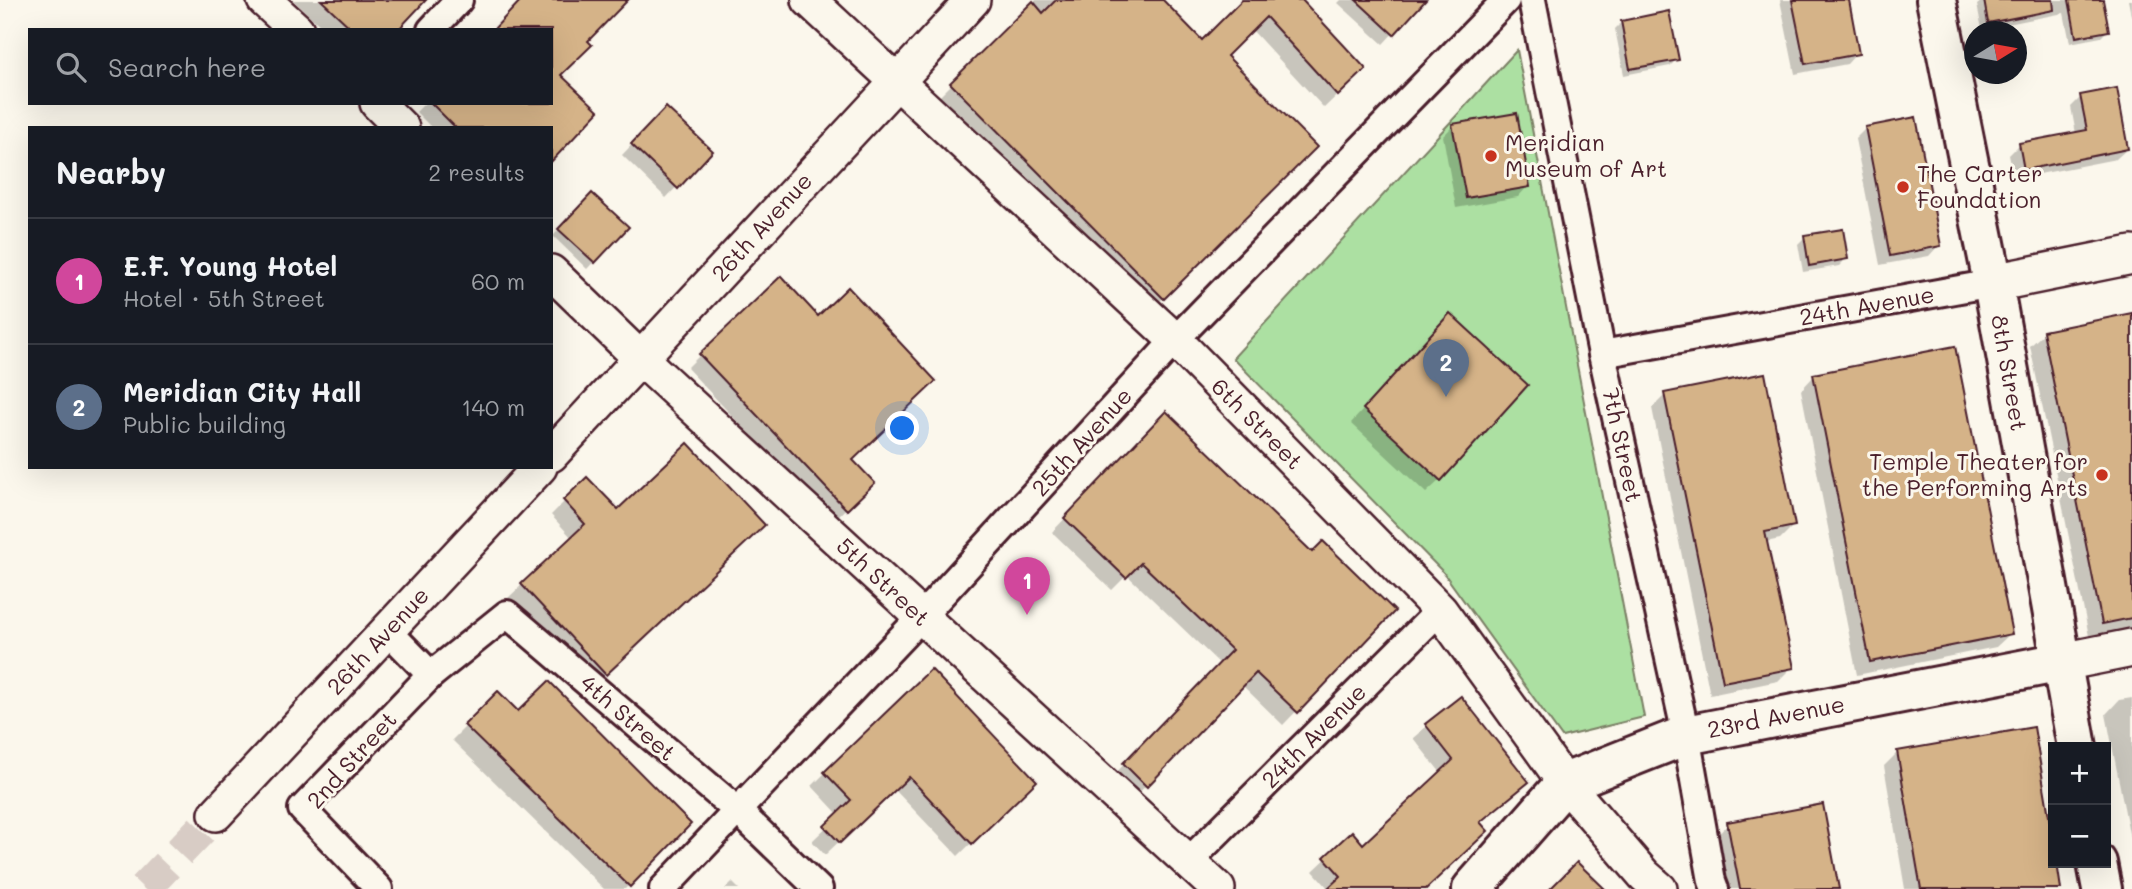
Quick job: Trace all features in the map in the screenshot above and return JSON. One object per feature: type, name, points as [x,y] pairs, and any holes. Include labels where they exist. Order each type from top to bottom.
[{"type":"main road","name":"8th Street","points":[[1936,0],[1993,283],[2076,742]]},
{"type":"main road","name":"24th Avenue","points":[[1993,283],[2132,255]]},
{"type":"main road","name":"23rd Avenue","points":[[1472,889],[1565,783],[1686,735],[2132,648]]},
{"type":"main road","points":[[2098,868],[2102,889]]},
{"type":"street","points":[[264,0],[295,28]]},
{"type":"street","points":[[433,28],[459,0]]},
{"type":"street","name":"6th Street","points":[[809,0],[1175,340],[1440,610],[1565,783],[1644,875],[1660,889]]},
{"type":"street","name":"26th Avenue","points":[[553,453],[973,0]]},
{"type":"street","name":"25th Avenue","points":[[663,889],[921,617],[1175,340],[1506,0]]},
{"type":"street","name":"7th Street","points":[[1532,0],[1602,354],[1686,735],[1715,889]]},
{"type":"street","points":[[379,105],[400,126]]},
{"type":"street","name":"5th Street","points":[[553,274],[641,359],[1218,889]]},
{"type":"street","name":"24th Avenue","points":[[1602,354],[1993,283]]},
{"type":"street","name":"26th Avenue","points":[[216,814],[538,469]]},
{"type":"street","name":"24th Avenue","points":[[1188,862],[1440,610]]},
{"type":"street","name":"4th Street","points":[[431,675],[507,614],[738,811],[819,889]]},
{"type":"street","points":[[388,631],[431,675]]},
{"type":"street","name":"2nd Street","points":[[379,889],[302,809],[431,675]]},
{"type":"green space","points":[[1517,50],[1644,717],[1562,737],[1443,572],[1233,358]]},
{"type":"building","points":[[321,0],[426,0],[400,28],[351,28]]},
{"type":"building","points":[[521,0],[628,0],[588,41],[592,45],[561,75],[599,111],[553,160],[553,126],[454,126],[433,105],[553,105],[553,28],[495,28]]},
{"type":"building","points":[[1056,0],[1163,0],[1202,40],[1242,0],[1302,0],[1366,69],[1338,96],[1266,17],[1227,56],[1317,147],[1164,299],[950,83],[1033,1],[1043,13]]},
{"type":"building","points":[[1356,0],[1426,0],[1394,35]]},
{"type":"building","points":[[1792,0],[1849,0],[1859,54],[1805,64]]},
{"type":"building","points":[[1984,0],[2053,0],[2054,10],[1988,21]]},
{"type":"building","points":[[2069,0],[2103,0],[2109,31],[2076,37]]},
{"type":"building","points":[[1669,11],[1679,60],[1630,69],[1621,21]]},
{"type":"building","points":[[2117,88],[2128,149],[2024,170],[2019,143],[2087,130],[2080,95]]},
{"type":"building","points":[[666,107],[713,151],[678,189],[631,144]]},
{"type":"building","name":"Meridian Museum of Art","points":[[1517,113],[1530,187],[1466,198],[1452,124]]},
{"type":"building","name":"The Carter Foundation","points":[[1916,117],[1941,246],[1890,256],[1865,127]]},
{"type":"building","points":[[592,193],[629,227],[595,263],[558,229]]},
{"type":"building","points":[[1843,229],[1848,259],[1809,266],[1804,235]]},
{"type":"building","points":[[781,276],[818,316],[848,287],[936,381],[853,460],[875,483],[847,510],[699,354]]},
{"type":"building","points":[[1450,313],[1528,385],[1441,481],[1363,409]]},
{"type":"building","name":"Temple Theater for the Performing Arts","points":[[2132,313],[2132,618],[2102,624],[2043,331]]},
{"type":"building","points":[[1955,346],[2012,634],[1870,662],[1813,374]]},
{"type":"building","points":[[1765,373],[1795,526],[1765,532],[1794,668],[1723,682],[1664,393]]},
{"type":"building","points":[[1166,411],[1312,552],[1323,541],[1395,611],[1298,713],[1256,673],[1147,787],[1123,763],[1232,650],[1141,563],[1126,578],[1064,518]]},
{"type":"building","points":[[688,443],[765,525],[606,675],[521,584],[585,524],[563,500],[587,477],[618,509]]},
{"type":"building","points":[[931,669],[1037,781],[972,844],[909,777],[840,843],[824,826],[851,800],[824,772]]},
{"type":"building","points":[[549,681],[691,824],[630,887],[464,725],[498,691],[518,711]]},
{"type":"building","points":[[1461,696],[1529,782],[1480,822],[1488,831],[1426,889],[1327,889],[1341,876],[1324,857],[1352,831],[1363,844],[1453,760],[1425,724]]},
{"type":"building","points":[[2034,727],[2048,810],[2048,868],[2058,868],[2061,889],[1921,889],[1897,751]]},
{"type":"building","points":[[1823,804],[1839,889],[1740,889],[1727,822]]},
{"type":"building","points":[[1577,862],[1605,889],[1550,889]]},
{"type":"tunnel","points":[[144,889],[216,814]]},
{"type":"place","name":"Meridian Museum of Art","points":[[1491,156]]},
{"type":"place","name":"The Carter Foundation","points":[[1903,187]]},
{"type":"place","name":"Meridian City Hall","points":[[1446,397]]},
{"type":"place","name":"Temple Theater for the Performing Arts","points":[[2102,475]]},
{"type":"place","name":"E.F. Young Hotel","points":[[1027,615]]}]
